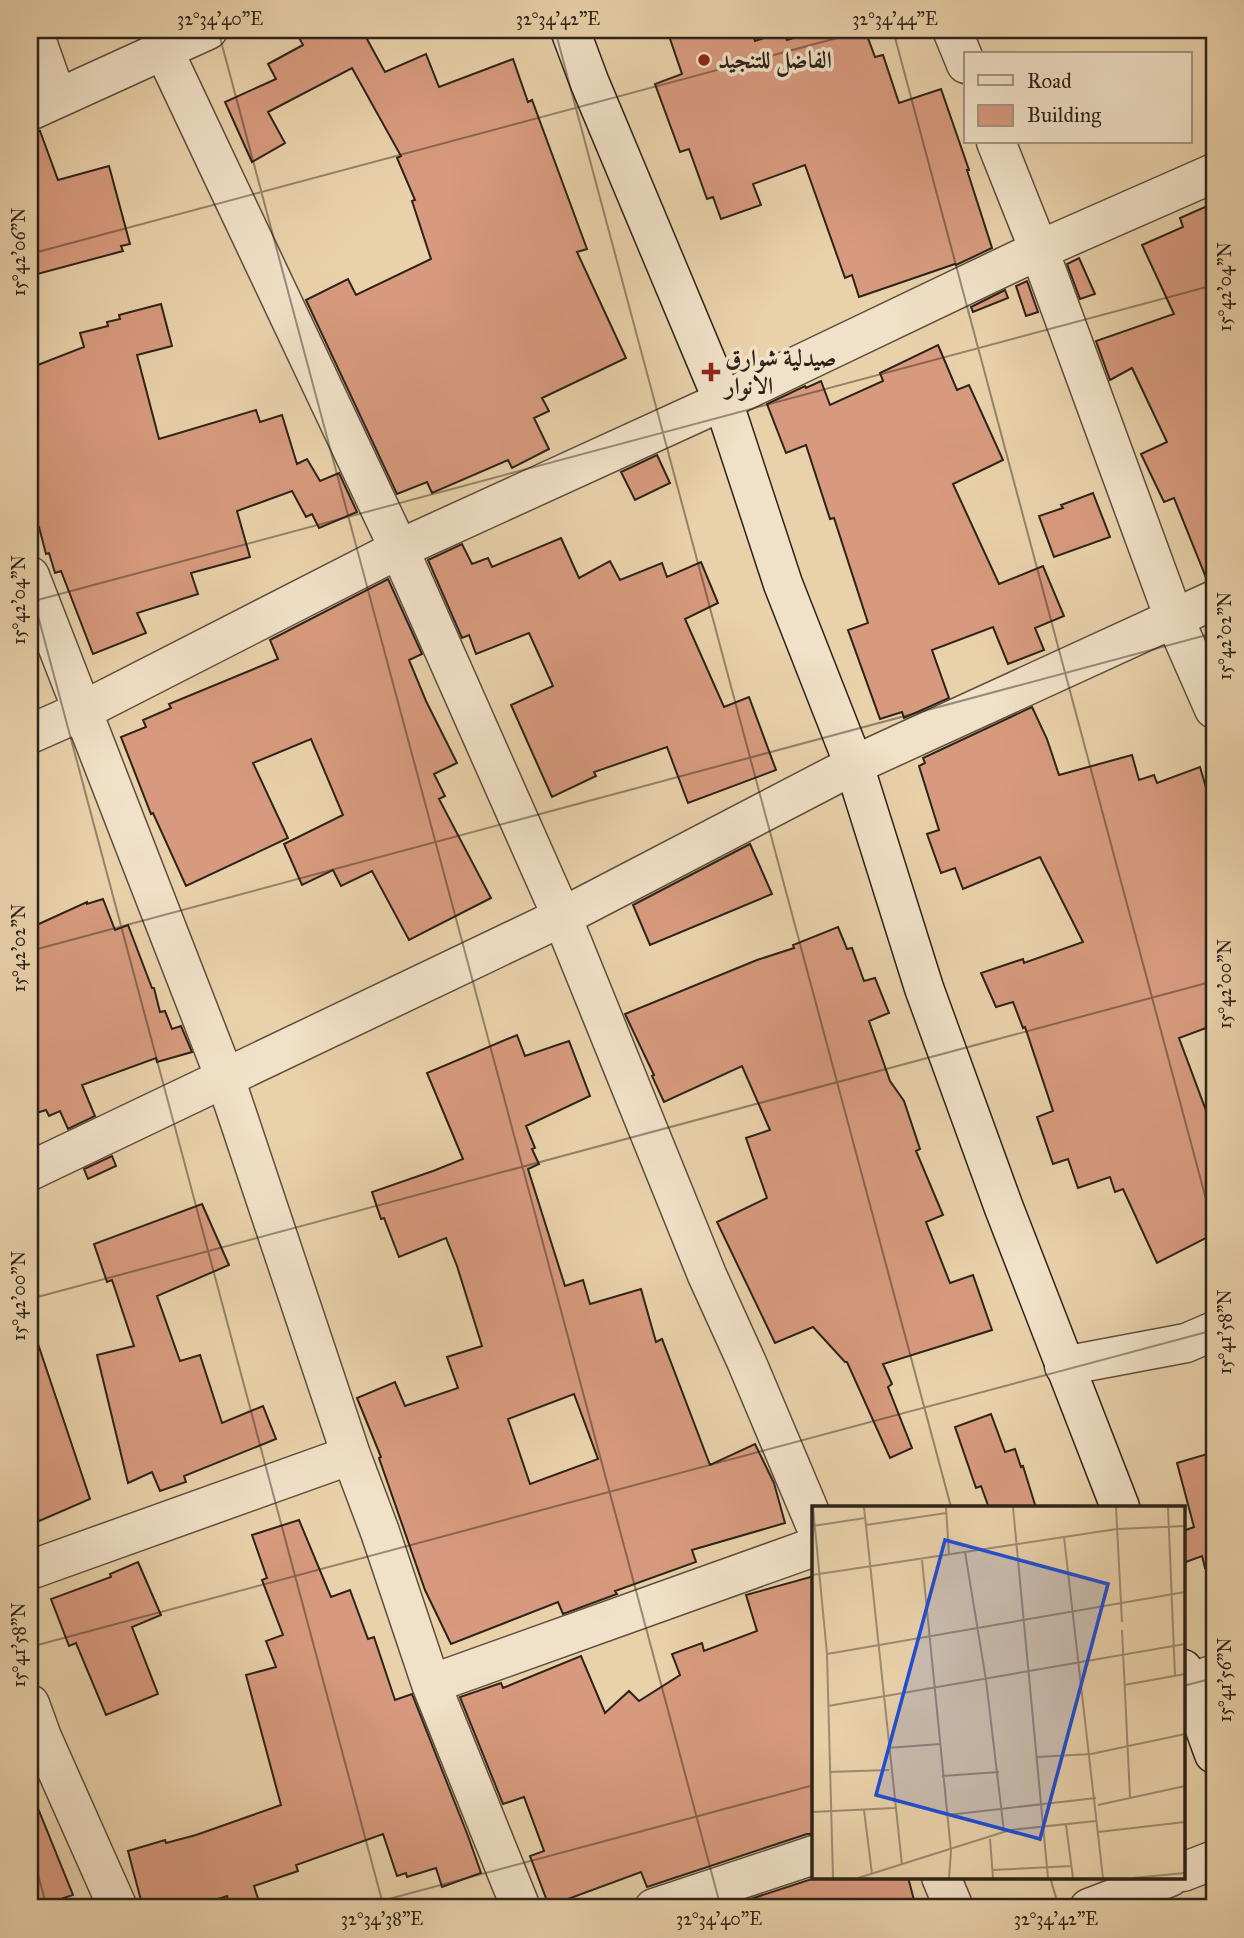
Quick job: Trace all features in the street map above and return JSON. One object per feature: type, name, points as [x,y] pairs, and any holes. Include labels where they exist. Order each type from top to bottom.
[{"type":"street","points":[[33,30],[43,105],[208,30]]},
{"type":"street","points":[[570,30],[723,401],[783,584],[854,765],[924,988],[1004,1208],[1120,1506]]},
{"type":"street","points":[[952,30],[964,59]]},
{"type":"street","points":[[163,49],[399,549],[562,917],[707,1275],[812,1517]]},
{"type":"street","points":[[997,144],[1039,250],[1174,618],[1214,709]]},
{"type":"street","points":[[30,734],[82,711],[399,549],[723,401],[1039,250],[1214,173]]},
{"type":"street","points":[[30,576],[225,1078],[431,1684],[521,1908]]},
{"type":"street","points":[[30,1171],[562,917],[854,765],[1214,600]]},
{"type":"street","points":[[1064,1366],[1186,1343],[1214,1331]]},
{"type":"street","points":[[30,1570],[351,1455]]},
{"type":"street","points":[[431,1684],[812,1548]]},
{"type":"street","points":[[1192,1678],[1214,1754]]},
{"type":"street","points":[[34,1727],[118,1908]]},
{"type":"street","points":[[654,1908],[812,1855]]},
{"type":"street","points":[[1184,1872],[1214,1860]]},
{"type":"street","points":[[941,1878],[954,1908]]},
{"type":"street","points":[[1089,1908],[1167,1878]]},
{"type":"building","points":[[295,30],[362,30],[385,72],[426,54],[439,87],[513,59],[528,102],[532,100],[587,249],[577,252],[626,358],[542,398],[549,411],[534,418],[549,449],[512,468],[508,460],[432,493],[427,482],[397,494],[306,300],[348,279],[356,295],[431,259],[412,201],[415,200],[397,158],[401,156],[352,68],[268,112],[285,143],[252,162],[225,102],[276,79],[268,64],[303,45]]},
{"type":"building","points":[[667,30],[751,30],[755,41],[784,31],[787,40],[818,30],[865,30],[875,57],[883,55],[899,103],[941,89],[992,248],[956,265],[859,297],[852,275],[845,278],[805,165],[753,184],[761,205],[721,219],[713,197],[707,199],[689,149],[680,152],[655,84],[682,74]]},
{"type":"building","points":[[40,131],[58,180],[109,166],[130,244],[121,246],[123,251],[30,276],[30,133]]},
{"type":"building","points":[[1214,203],[1214,578],[1207,580],[1174,498],[1164,502],[1141,454],[1167,442],[1132,368],[1110,380],[1096,341],[1174,314],[1142,245],[1183,227],[1180,218]]},
{"type":"building","points":[[1079,258],[1095,294],[1080,299],[1067,264]]},
{"type":"building","points":[[1027,281],[1038,312],[1026,316],[1016,286]]},
{"type":"building","points":[[1005,290],[1008,298],[973,312],[971,307]]},
{"type":"building","points":[[161,304],[172,346],[137,355],[159,439],[256,410],[260,422],[282,415],[297,464],[307,459],[320,481],[339,473],[357,512],[319,528],[312,514],[306,517],[292,491],[237,511],[250,557],[191,573],[198,594],[137,613],[146,633],[93,654],[61,571],[55,573],[49,553],[46,554],[39,527],[35,528],[30,512],[30,368],[84,347],[80,333],[108,326],[107,322],[120,319],[119,315]]},
{"type":"building","points":[[938,345],[957,390],[969,385],[1003,460],[953,484],[999,584],[1043,566],[1064,616],[1035,628],[1044,650],[1008,664],[993,627],[932,650],[949,698],[904,718],[902,712],[880,719],[848,630],[868,623],[834,518],[830,519],[806,445],[786,453],[767,404],[821,381],[830,405],[883,381],[880,373]]},
{"type":"building","points":[[657,455],[670,483],[635,500],[621,472]]},
{"type":"building","points":[[1093,493],[1110,537],[1054,557],[1039,516]]},
{"type":"building","points":[[561,538],[579,578],[610,561],[620,580],[662,563],[667,577],[701,562],[718,603],[685,619],[724,707],[749,697],[776,770],[688,803],[667,747],[594,772],[596,776],[552,797],[511,705],[553,686],[529,633],[476,654],[469,635],[462,638],[428,560],[462,544],[472,564],[488,558],[492,567]]},
{"type":"building","points":[[388,579],[422,654],[409,660],[457,763],[434,774],[445,796],[439,799],[491,898],[409,940],[372,871],[341,886],[333,870],[302,885],[284,844],[343,815],[311,739],[253,763],[288,838],[186,886],[153,813],[151,814],[121,737],[146,727],[143,720],[171,708],[169,704],[278,659],[270,640]]},
{"type":"building","points":[[1032,707],[1047,739],[1059,775],[1132,755],[1139,780],[1154,775],[1157,783],[1200,767],[1214,815],[1214,1025],[1179,1038],[1214,1132],[1214,1234],[1157,1263],[1123,1189],[1115,1192],[1110,1177],[1078,1188],[1068,1159],[1053,1164],[1037,1117],[1053,1111],[1025,1027],[1023,1028],[1013,1002],[996,1007],[981,973],[1023,959],[1024,963],[1083,942],[1040,857],[963,889],[955,868],[941,873],[927,834],[939,830],[919,766],[925,763],[923,758]]},
{"type":"building","points":[[750,844],[772,894],[650,945],[633,905]]},
{"type":"building","points":[[103,899],[115,930],[128,925],[154,988],[160,1012],[165,1011],[172,1029],[181,1026],[192,1052],[157,1062],[156,1058],[82,1085],[95,1116],[68,1129],[60,1111],[49,1116],[46,1110],[30,1115],[30,928],[87,902]]},
{"type":"building","points":[[838,927],[847,949],[852,948],[864,981],[875,978],[889,1013],[869,1021],[890,1081],[904,1101],[920,1149],[916,1151],[943,1215],[926,1222],[950,1283],[973,1275],[992,1330],[883,1364],[892,1384],[888,1387],[912,1448],[890,1458],[847,1362],[813,1327],[775,1343],[717,1222],[767,1198],[746,1138],[770,1130],[742,1066],[664,1102],[625,1014],[757,960],[794,948],[793,945]]},
{"type":"building","points":[[517,1035],[525,1056],[569,1041],[590,1096],[526,1126],[539,1164],[528,1169],[565,1286],[583,1280],[590,1304],[641,1289],[656,1342],[662,1339],[710,1465],[755,1444],[774,1483],[785,1523],[692,1550],[696,1562],[615,1591],[617,1594],[563,1614],[558,1602],[451,1644],[425,1590],[379,1458],[381,1457],[357,1398],[395,1382],[405,1406],[458,1388],[447,1357],[482,1346],[446,1238],[399,1257],[372,1192],[463,1159],[427,1073]],"holes":[[[574,1394],[598,1459],[530,1484],[508,1419]]]},
{"type":"building","points":[[112,1156],[116,1166],[88,1179],[84,1169]]},
{"type":"building","points":[[202,1204],[229,1265],[157,1296],[180,1361],[200,1355],[222,1423],[263,1406],[276,1439],[184,1476],[186,1482],[160,1491],[152,1472],[128,1483],[97,1355],[134,1346],[112,1280],[107,1282],[94,1244]]},
{"type":"building","points":[[35,1335],[90,1499],[30,1525],[30,1336]]},
{"type":"building","points":[[991,1414],[1005,1452],[1015,1449],[1035,1506],[988,1506],[981,1486],[976,1488],[955,1427]]},
{"type":"building","points":[[1214,1452],[1214,1566],[1205,1568],[1202,1556],[1184,1563],[1184,1531],[1194,1527],[1177,1463]]},
{"type":"building","points":[[299,1520],[331,1597],[350,1590],[368,1639],[374,1637],[395,1700],[412,1694],[481,1873],[442,1887],[436,1868],[407,1877],[406,1873],[397,1876],[383,1834],[296,1865],[298,1871],[254,1886],[261,1908],[231,1908],[227,1896],[191,1908],[143,1908],[128,1851],[165,1840],[166,1843],[196,1835],[281,1805],[246,1675],[276,1667],[266,1641],[283,1635],[262,1580],[267,1578],[252,1535]]},
{"type":"building","points":[[138,1562],[161,1615],[132,1627],[158,1694],[106,1715],[76,1643],[69,1646],[51,1599],[111,1577],[110,1574]]},
{"type":"building","points":[[812,1577],[812,1834],[647,1887],[641,1872],[549,1906],[530,1856],[544,1851],[524,1797],[503,1804],[460,1697],[501,1683],[503,1688],[581,1656],[605,1713],[629,1691],[639,1701],[680,1675],[672,1654],[702,1643],[704,1651],[757,1631],[746,1595]]},
{"type":"building","points":[[31,1791],[73,1895],[34,1908],[30,1908]]},
{"type":"building","points":[[815,1878],[908,1878],[916,1908],[837,1906],[723,1908]]},
{"type":"place","name":"الفاضل للتنجيد","points":[[704,60]]},
{"type":"place","name":"صيدلية شوارق الانوار","points":[[711,372]]}]
